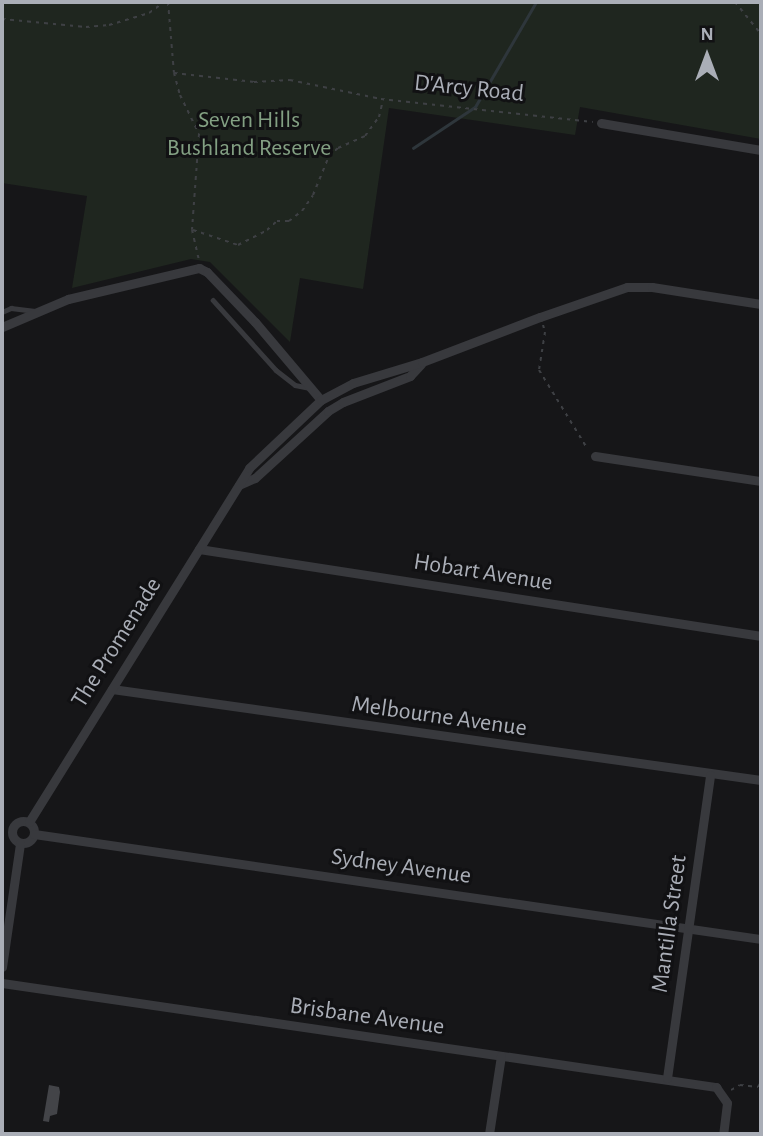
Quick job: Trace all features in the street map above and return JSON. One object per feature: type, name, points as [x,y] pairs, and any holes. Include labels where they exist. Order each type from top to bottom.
[{"type":"street","points":[[601,123],[761,150]]},
{"type":"street","points":[[2,327],[68,299],[199,268],[207,272],[255,322],[321,400]]},
{"type":"street","name":"The Promenade","points":[[29,822],[239,485],[261,454],[321,400],[353,383],[422,362],[540,317],[627,288],[652,287],[761,304]]},
{"type":"street","name":"The Promenade","points":[[239,485],[255,478],[335,406],[410,376],[422,362]]},
{"type":"street","points":[[595,456],[761,481]]},
{"type":"street","name":"Hobart Avenue","points":[[199,549],[761,636]]},
{"type":"street","name":"Melbourne Avenue","points":[[112,689],[710,775],[761,780]]},
{"type":"street","name":"Mantilla Street","points":[[667,1078],[710,775]]},
{"type":"street","points":[[18,822],[29,822],[34,834],[29,842],[20,843],[7,830],[18,822]]},
{"type":"street","name":"Sydney Avenue","points":[[34,834],[761,939]]},
{"type":"street","points":[[2,967],[20,843]]},
{"type":"street","name":"Brisbane Avenue","points":[[2,983],[667,1078],[716,1087],[723,1094]]},
{"type":"street","points":[[489,1134],[501,1056]]},
{"type":"street","points":[[723,1094],[727,1103],[723,1134]]},
{"type":"lane","points":[[213,300],[276,370],[295,385],[311,388]]},
{"type":"lane","points":[[2,312],[11,308],[37,311]]},
{"type":"path","points":[[2,19],[86,27],[109,25],[149,13],[166,2],[174,73],[180,95],[199,134],[192,230],[200,251],[199,268]]},
{"type":"path","points":[[735,2],[761,34]]},
{"type":"path","name":"D'Arcy Road","points":[[174,73],[254,82],[290,80],[384,99],[601,123]]},
{"type":"path","points":[[192,230],[238,245],[267,230],[276,221],[289,221],[302,211],[313,195],[329,156],[338,148],[365,136],[373,126],[384,99]]},
{"type":"path","points":[[540,317],[545,332],[538,370],[582,443],[595,456]]},
{"type":"path","points":[[723,1094],[740,1085],[758,1087],[761,1082]]},
{"type":"green space","name":"Seven Hills Bushland Reserve","points":[[2,2],[761,2],[761,139],[580,107],[575,135],[389,108],[363,289],[300,278],[290,342],[210,262],[191,259],[72,288],[87,196],[2,183]]},
{"type":"building","points":[[49,1085],[59,1087],[60,1092],[57,1114],[50,1116],[49,1122],[43,1121]]},
{"type":"waterway","points":[[413,148],[475,107],[536,2]]}]
